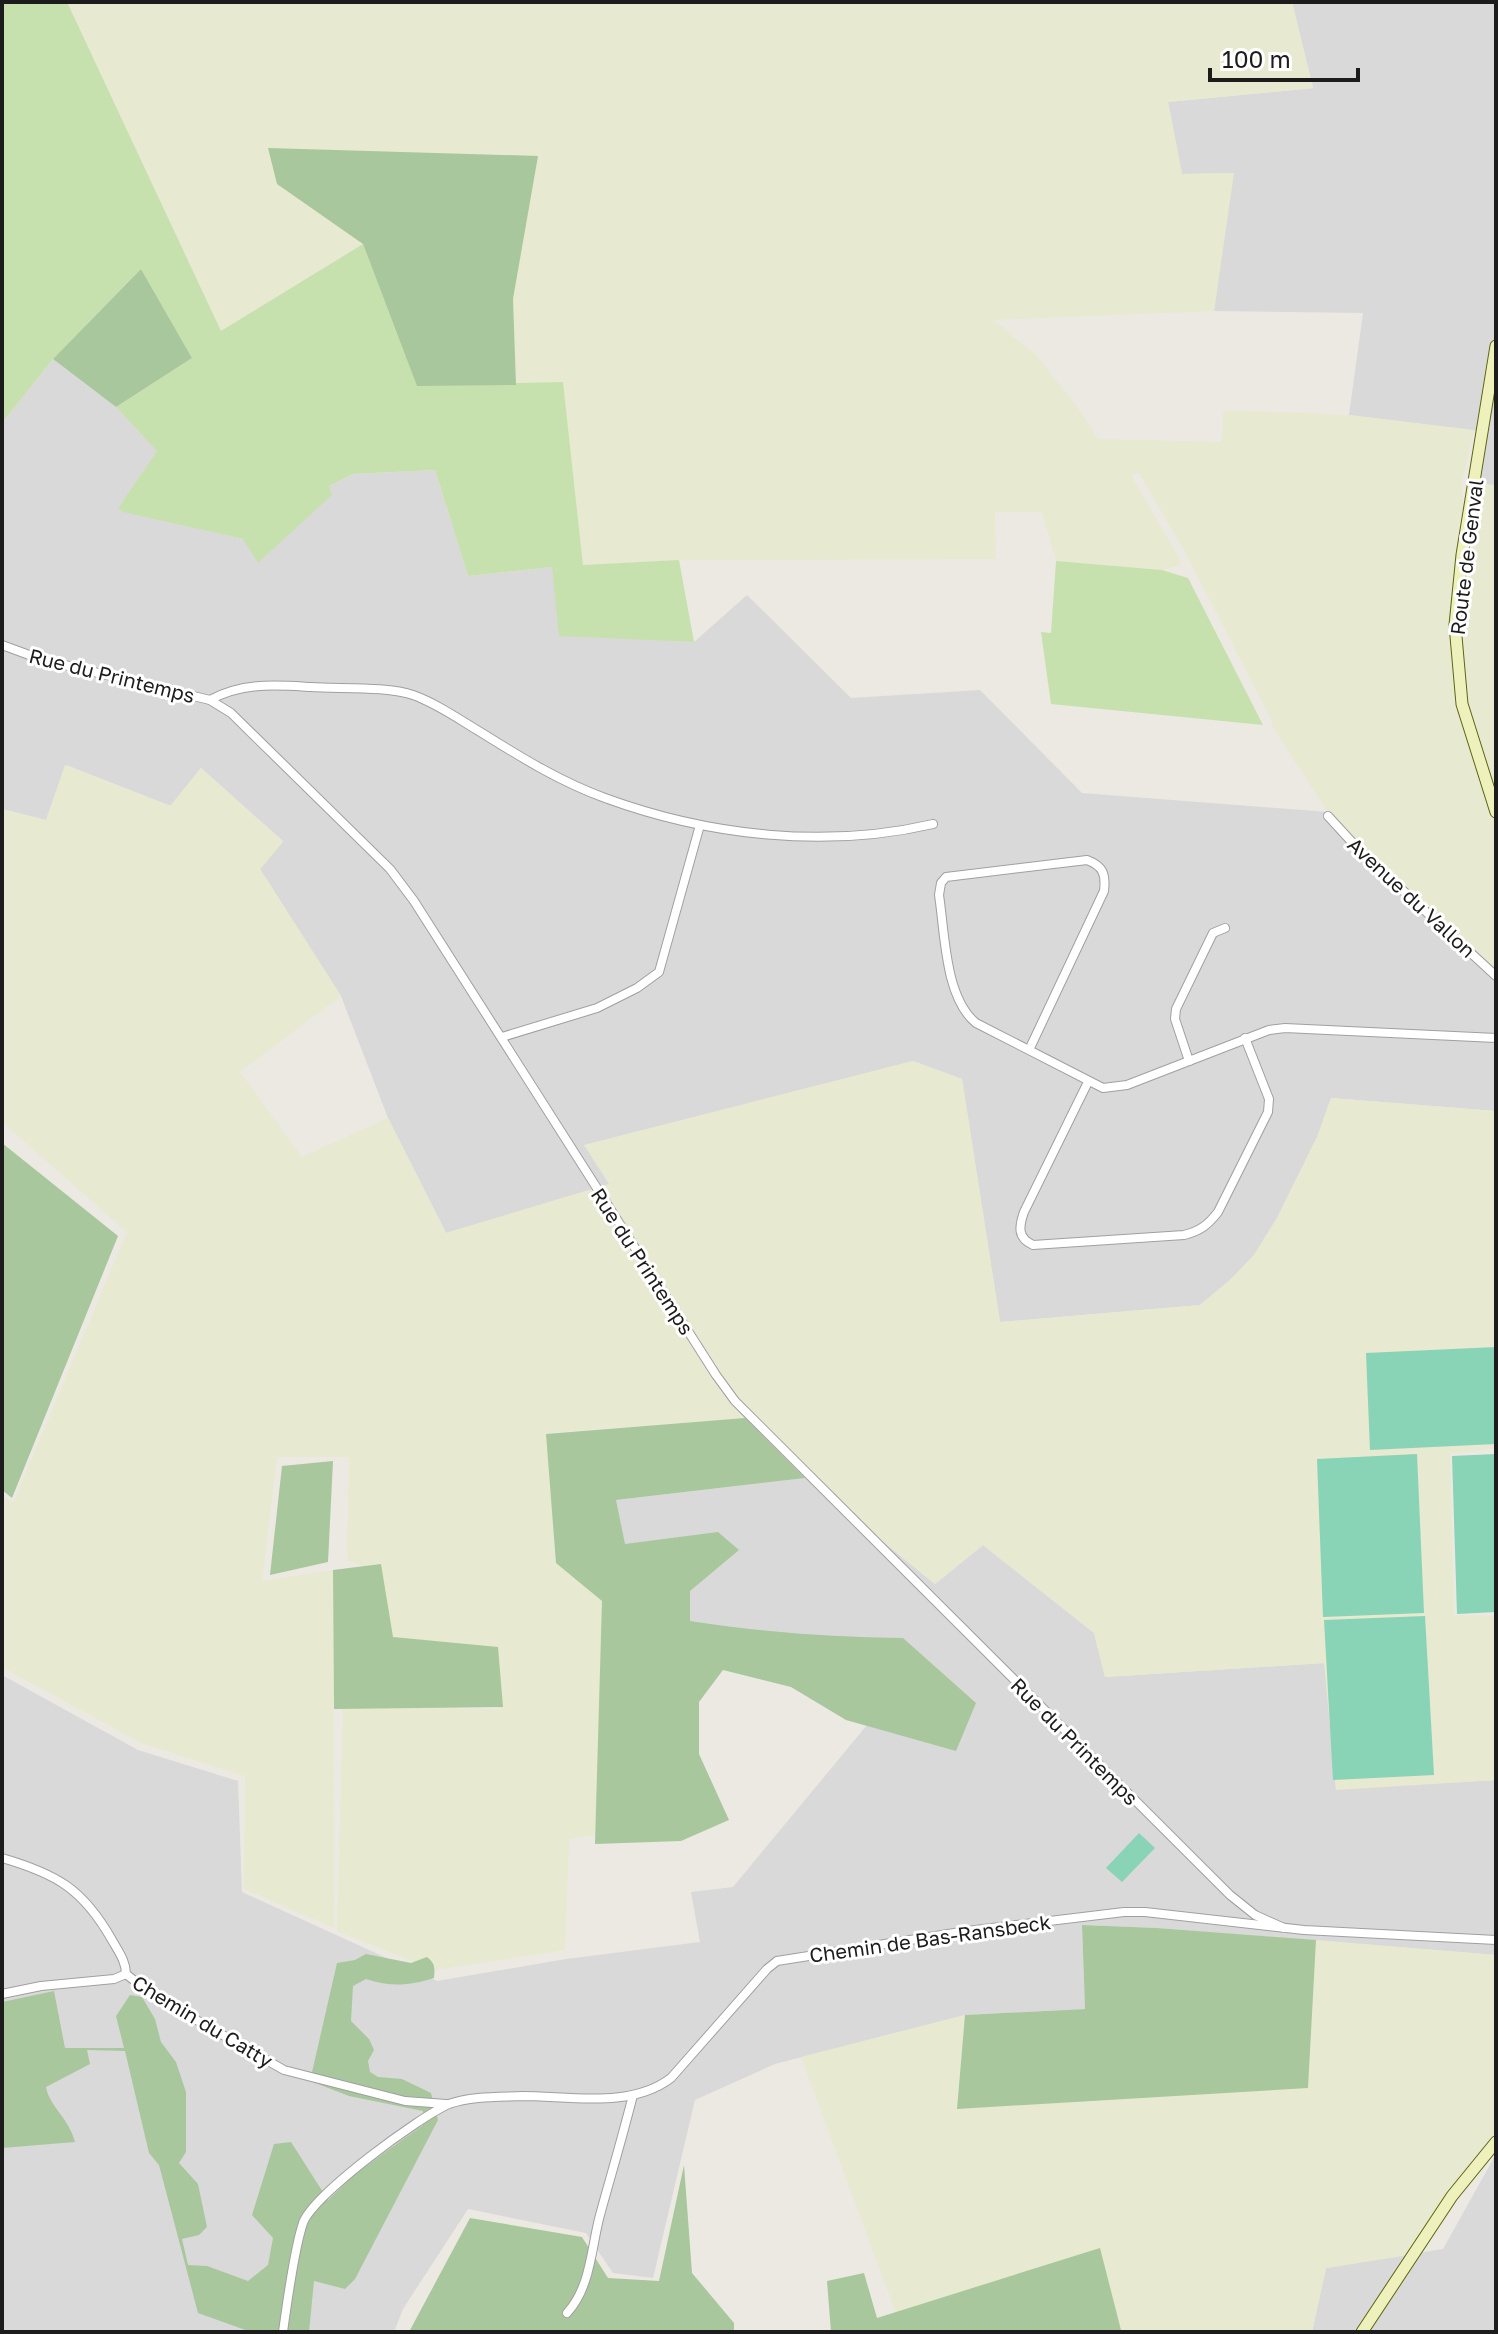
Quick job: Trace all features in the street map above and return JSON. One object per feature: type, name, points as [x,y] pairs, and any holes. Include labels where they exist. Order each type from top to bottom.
[{"type":"main road","name":"Route de Genval","points":[[1496,346],[1462,555],[1455,625],[1462,704],[1496,812]]},
{"type":"main road","points":[[1362,2332],[1452,2196],[1496,2142]]},
{"type":"street","name":"Rue du Printemps","points":[[2,645],[40,659],[210,700],[231,713],[396,876],[735,1401],[1230,1895],[1255,1915],[1284,1928]]},
{"type":"street","points":[[210,700],[235,688],[260,685],[411,694],[579,788],[630,807],[700,825],[817,837],[894,832],[933,824]]},
{"type":"street","name":"Avenue du Vallon","points":[[1328,816],[1361,852],[1496,976]]},
{"type":"street","points":[[502,1037],[597,1008],[637,988],[659,972],[700,825]]},
{"type":"street","points":[[1029,1050],[1104,891],[1106,878],[1098,864],[1087,860],[946,877],[941,883],[939,895],[958,1002],[966,1015],[976,1023],[1088,1082],[1112,1089],[1245,1038],[1285,1028],[1496,1038]]},
{"type":"street","points":[[1189,1061],[1175,1019],[1178,1001],[1213,933],[1225,928]]},
{"type":"street","points":[[1088,1082],[1024,1212],[1019,1229],[1022,1237],[1033,1245],[1197,1232],[1209,1224],[1218,1212],[1268,1112],[1269,1099],[1245,1038]]},
{"type":"street","points":[[2,1858],[47,1874],[77,1892],[90,1904],[126,1964],[126,1974]]},
{"type":"street","name":"Chemin de Bas-Ransbeck","points":[[283,2332],[303,2224],[308,2215],[344,2179],[402,2134],[450,2104],[484,2098],[633,2095],[661,2086],[767,1969],[787,1958],[967,1931],[1124,1912],[1284,1928],[1496,1940]]},
{"type":"street","name":"Chemin du Catty","points":[[2,1994],[57,1984],[114,1979],[126,1974],[151,1994],[284,2070],[405,2101],[450,2104]]},
{"type":"street","points":[[567,2313],[580,2297],[587,2277],[633,2095]]},
{"type":"shaded area","points":[[1292,2],[1496,2],[1496,486],[1479,482],[1487,432],[1349,415],[1363,313],[1214,311],[1233,173],[1182,174],[1168,102],[1313,88]]},
{"type":"shaded area","points":[[53,359],[116,407],[158,451],[118,508],[123,511],[243,539],[353,474],[435,470],[468,576],[552,567],[694,642],[747,595],[851,698],[980,690],[1082,793],[1328,812],[1384,871],[1496,974],[1496,1111],[1331,1098],[1318,1135],[1277,1218],[1254,1255],[1200,1305],[1000,1322],[962,1079],[913,1061],[585,1145],[610,1184],[446,1233],[388,1118],[341,996],[260,869],[283,841],[201,768],[171,806],[66,765],[46,820],[2,809],[2,423]]},
{"type":"shaded area","points":[[805,1478],[935,1584],[983,1545],[1094,1633],[1105,1677],[1325,1663],[1336,1789],[1496,1780],[1496,1955],[1157,1928],[1082,1925],[1085,2009],[965,2015],[775,2064],[695,2100],[653,2278],[613,2273],[586,2233],[468,2209],[403,2309],[394,2332],[2,2332],[2,1675],[138,1750],[238,1781],[242,1892],[437,1981],[566,1959],[700,1942],[691,1892],[733,1887],[877,1713],[622,1607],[616,1500]]},
{"type":"shaded area","points":[[1496,2154],[1496,2332],[1312,2332],[1326,2268],[1443,2249]]},
{"type":"green space","points":[[2,2],[67,2],[221,331],[363,244],[417,385],[563,382],[583,565],[679,560],[694,642],[559,636],[552,567],[468,576],[435,470],[353,474],[329,486],[332,495],[258,563],[243,539],[123,512],[118,508],[157,451],[116,407],[192,358],[141,269],[53,359],[2,423]]},
{"type":"green space","points":[[67,2],[1292,2],[1313,88],[1168,102],[1182,174],[1234,173],[1214,311],[993,320],[1036,355],[1098,439],[1222,442],[1223,410],[1349,415],[1474,430],[1462,481],[1463,507],[1451,624],[1452,664],[1458,706],[1496,826],[1496,974],[1384,871],[1328,812],[1272,726],[1184,550],[1139,473],[1131,475],[1181,561],[1178,566],[1162,570],[1056,561],[1042,512],[995,512],[996,559],[679,560],[583,565],[563,383],[516,385],[513,299],[538,156],[278,184],[363,244],[221,331]]},
{"type":"green space","points":[[268,148],[538,156],[513,299],[516,385],[417,386],[363,244],[277,184]]},
{"type":"green space","points":[[141,269],[192,358],[116,407],[53,359]]},
{"type":"green space","points":[[1479,482],[1496,486],[1496,795],[1468,706],[1459,626],[1466,556]]},
{"type":"green space","points":[[1056,561],[1162,570],[1188,578],[1263,725],[1051,704],[1041,632],[1051,633]]},
{"type":"green space","points":[[65,765],[170,806],[201,768],[283,842],[260,869],[341,996],[240,1072],[302,1157],[388,1118],[446,1233],[609,1184],[584,1145],[913,1061],[962,1079],[1000,1322],[1200,1305],[1254,1255],[1277,1218],[1318,1135],[1331,1098],[1496,1111],[1496,1448],[1450,1454],[1454,1615],[1496,1616],[1496,1780],[1336,1790],[1324,1663],[1105,1677],[1094,1633],[983,1545],[935,1584],[805,1478],[745,1418],[546,1433],[556,1562],[602,1601],[616,1832],[569,1839],[565,1950],[435,1970],[337,1931],[343,1705],[498,1709],[494,1655],[387,1645],[382,1573],[347,1560],[349,1457],[277,1457],[262,1581],[333,1570],[334,1928],[244,1889],[245,1776],[141,1743],[2,1667],[2,1495],[13,1503],[127,1232],[2,1122],[2,809],[46,820]]},
{"type":"green space","points":[[2,1143],[118,1236],[12,1498],[2,1490]]},
{"type":"green space","points":[[1496,1347],[1496,1444],[1370,1450],[1366,1353]]},
{"type":"green space","points":[[745,1418],[805,1478],[616,1500],[625,1544],[718,1532],[739,1550],[690,1591],[690,1621],[796,1633],[903,1638],[976,1703],[956,1751],[846,1720],[791,1687],[723,1670],[699,1702],[699,1754],[729,1820],[681,1841],[595,1844],[602,1601],[556,1563],[546,1434]]},
{"type":"green space","points":[[1417,1454],[1424,1613],[1323,1617],[1317,1459]]},
{"type":"green space","points":[[1496,1454],[1496,1612],[1457,1614],[1452,1456]]},
{"type":"green space","points":[[333,1461],[328,1562],[270,1575],[282,1466]]},
{"type":"green space","points":[[381,1564],[393,1637],[498,1647],[503,1707],[334,1709],[333,1570]]},
{"type":"green space","points":[[1425,1616],[1434,1775],[1333,1780],[1324,1620]]},
{"type":"green space","points":[[1139,1833],[1155,1848],[1122,1882],[1106,1868]]},
{"type":"green space","points":[[1082,1925],[1316,1940],[1308,2088],[957,2109],[965,2015],[1085,2009]]},
{"type":"green space","points":[[1316,1940],[1496,1955],[1496,2137],[1409,2255],[1326,2268],[1312,2332],[1122,2332],[1099,2249],[896,2313],[801,2057],[965,2015],[957,2108],[1308,2088]]},
{"type":"green space","points":[[366,1954],[411,1963],[427,1957],[433,1964],[434,1978],[425,1981],[392,1984],[366,1979],[353,1986],[351,2021],[369,2039],[374,2050],[368,2061],[370,2072],[378,2077],[402,2079],[431,2093],[438,2120],[355,2279],[345,2289],[314,2281],[309,2332],[251,2332],[198,2313],[159,2165],[149,2153],[125,2051],[87,2050],[90,2064],[46,2087],[75,2142],[2,2148],[2,2002],[54,1991],[65,2048],[124,2048],[116,2016],[130,1995],[142,1997],[155,2019],[161,2042],[176,2062],[186,2092],[186,2152],[179,2163],[198,2184],[207,2227],[199,2235],[182,2239],[188,2265],[207,2266],[248,2281],[268,2265],[273,2238],[252,2215],[274,2144],[291,2142],[328,2200],[356,2173],[423,2125],[423,2111],[349,2096],[310,2081],[337,1963],[355,1960]]},
{"type":"green space","points":[[684,2165],[692,2273],[734,2323],[734,2332],[409,2332],[470,2218],[582,2237],[608,2278],[659,2281]]},
{"type":"green space","points":[[1100,2248],[1121,2330],[1118,2332],[831,2332],[827,2281],[864,2273],[877,2318]]}]
